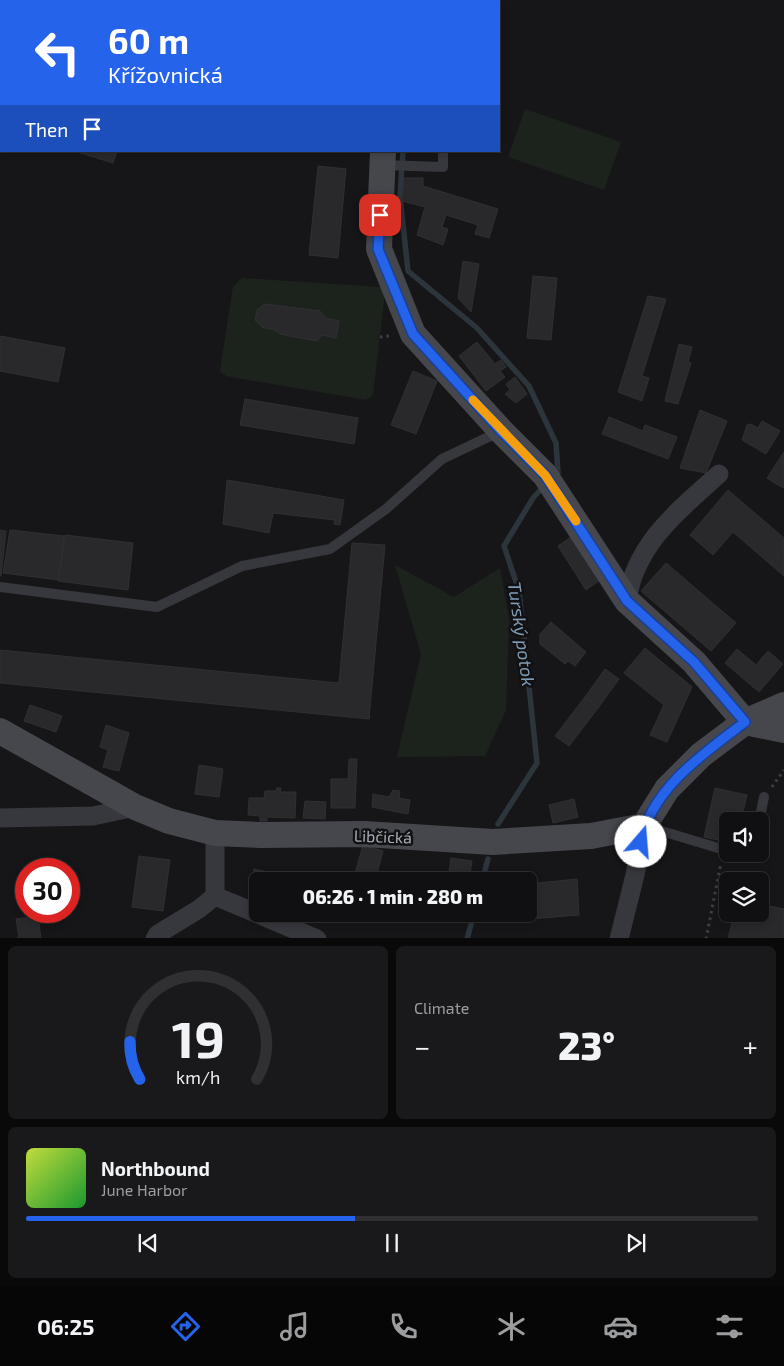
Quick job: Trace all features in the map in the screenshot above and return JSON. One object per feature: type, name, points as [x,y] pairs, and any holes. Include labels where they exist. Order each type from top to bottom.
[{"type":"street","points":[[382,158],[378,249],[413,334],[551,483],[627,601],[694,662],[745,722],[784,730]]},
{"type":"street","points":[[627,601],[630,580],[636,566],[668,520],[720,474]]},
{"type":"street","points":[[618,938],[635,875],[644,826],[668,789],[701,755],[745,722],[784,705]]},
{"type":"street","name":"Libčická","points":[[0,731],[135,807],[168,821],[215,833],[261,836],[364,834],[493,842],[591,836],[644,826]]},
{"type":"street","points":[[0,818],[93,816],[135,807]]},
{"type":"street","points":[[215,833],[215,896]]},
{"type":"street","points":[[215,896],[249,910]]},
{"type":"street","points":[[155,938],[158,934],[199,909],[215,896]]},
{"type":"street","points":[[278,922],[317,938]]},
{"type":"lane","points":[[382,158],[443,167],[443,152]]},
{"type":"lane","points":[[0,587],[157,607],[242,566],[330,549],[386,509],[442,459],[501,431]]},
{"type":"lane","points":[[761,812],[764,798]]},
{"type":"lane","points":[[644,826],[719,848]]},
{"type":"path","points":[[764,798],[784,770]]},
{"type":"path","points":[[706,938],[723,862]]},
{"type":"shaded area","points":[[525,109],[621,142],[604,190],[508,157]]},
{"type":"shaded area","points":[[242,278],[381,287],[385,292],[373,395],[366,400],[226,376],[220,371],[233,286]]},
{"type":"shaded area","points":[[395,565],[454,597],[500,568],[509,619],[506,710],[485,756],[397,757],[421,654]]},
{"type":"building","points":[[77,152],[117,152],[113,163]]},
{"type":"building","points":[[318,166],[346,169],[338,258],[309,255]]},
{"type":"building","points":[[404,178],[423,178],[423,186],[498,209],[489,238],[475,234],[478,225],[446,215],[442,227],[448,229],[443,245],[417,235],[425,207],[402,201]]},
{"type":"building","points":[[463,261],[479,264],[471,312],[458,298]]},
{"type":"building","points":[[533,276],[557,278],[551,340],[527,338]]},
{"type":"building","points":[[648,296],[666,299],[642,376],[649,378],[642,401],[618,392]]},
{"type":"building","points":[[265,304],[320,311],[325,318],[339,321],[336,338],[322,335],[317,341],[280,334],[275,330],[262,327],[255,320],[257,310]]},
{"type":"building","points":[[0,336],[65,348],[58,382],[0,371]]},
{"type":"building","points":[[477,342],[495,364],[501,360],[506,367],[500,371],[505,377],[486,391],[459,356]]},
{"type":"building","points":[[679,344],[692,347],[688,362],[691,363],[678,404],[665,401]]},
{"type":"building","points":[[413,371],[437,381],[416,434],[391,425]]},
{"type":"building","points":[[515,377],[527,394],[516,403],[505,394],[510,390],[506,384]]},
{"type":"building","points":[[245,399],[358,418],[354,444],[240,425]]},
{"type":"building","points":[[700,410],[727,421],[706,473],[680,468]]},
{"type":"building","points":[[609,417],[643,431],[645,425],[677,437],[668,459],[602,434]]},
{"type":"building","points":[[762,421],[780,431],[766,454],[742,440],[747,425],[751,424],[758,428]]},
{"type":"building","points":[[784,452],[784,486],[783,488],[767,478]]},
{"type":"building","points":[[227,480],[344,500],[340,525],[334,524],[335,520],[273,513],[269,533],[223,524]]},
{"type":"building","points":[[728,490],[784,538],[784,548],[770,564],[733,532],[713,555],[690,535]]},
{"type":"building","points":[[0,530],[6,531],[1,576],[0,576]]},
{"type":"building","points":[[10,530],[64,536],[59,580],[3,573]]},
{"type":"building","points":[[65,535],[133,543],[128,590],[58,581]]},
{"type":"building","points":[[571,537],[600,580],[586,590],[558,546]]},
{"type":"building","points":[[352,543],[385,545],[369,719],[0,683],[0,650],[339,683]]},
{"type":"building","points":[[784,548],[784,576],[770,564]]},
{"type":"building","points":[[666,563],[736,623],[711,651],[641,591]]},
{"type":"building","points":[[551,622],[586,652],[575,666],[568,661],[565,664],[540,644],[540,634]]},
{"type":"building","points":[[645,648],[692,687],[667,742],[650,735],[664,705],[624,673]]},
{"type":"building","points":[[737,649],[756,665],[768,651],[783,664],[759,692],[725,663]]},
{"type":"building","points":[[605,669],[619,679],[598,708],[585,697]]},
{"type":"building","points":[[585,697],[598,708],[569,746],[555,736]]},
{"type":"building","points":[[30,705],[62,716],[56,732],[24,721]]},
{"type":"building","points":[[106,725],[129,733],[119,771],[103,767],[108,750],[100,747]]},
{"type":"building","points":[[349,759],[357,759],[355,808],[331,808],[331,779],[348,779]]},
{"type":"building","points":[[199,765],[223,769],[219,797],[195,794]]},
{"type":"building","points":[[277,788],[281,788],[280,792],[296,792],[295,818],[267,817],[267,821],[260,821],[260,816],[248,815],[249,798],[264,798],[265,791],[276,791]]},
{"type":"building","points":[[715,788],[747,795],[743,812],[719,812],[719,840],[704,837]]},
{"type":"building","points":[[393,790],[400,791],[399,798],[410,800],[408,814],[372,807],[373,794],[389,797]]},
{"type":"building","points":[[574,799],[578,817],[553,823],[549,805]]},
{"type":"building","points":[[305,801],[326,802],[325,819],[303,818]]},
{"type":"building","points":[[363,845],[383,851],[377,872],[356,872]]},
{"type":"building","points":[[139,856],[170,860],[163,911],[132,907]]},
{"type":"building","points":[[451,858],[472,861],[470,872],[449,872]]},
{"type":"building","points":[[254,869],[268,872],[253,872]]},
{"type":"building","points":[[577,879],[579,915],[537,918],[537,883]]},
{"type":"building","points":[[769,906],[784,909],[784,938],[728,938],[732,922],[769,922]]},
{"type":"building","points":[[17,923],[39,923],[41,938],[17,938],[19,937]]},
{"type":"waterway","name":"Turský potok","points":[[403,152],[400,196],[408,271],[477,328],[529,386],[556,443],[558,473],[554,476]]},
{"type":"waterway","name":"Turský potok","points":[[498,824],[537,763],[519,591],[504,546],[533,498],[544,486]]},
{"type":"waterway","name":"Turský potok","points":[[484,872],[488,859]]},
{"type":"waterway","name":"Turský potok","points":[[467,938],[472,922]]},
{"type":"slow traffic","points":[[473,400],[545,475],[576,521]]},
{"type":"route","points":[[380,215],[378,249],[413,334],[501,431],[545,475],[627,601],[694,662],[745,722],[701,755],[668,789],[644,826],[641,842]]}]
